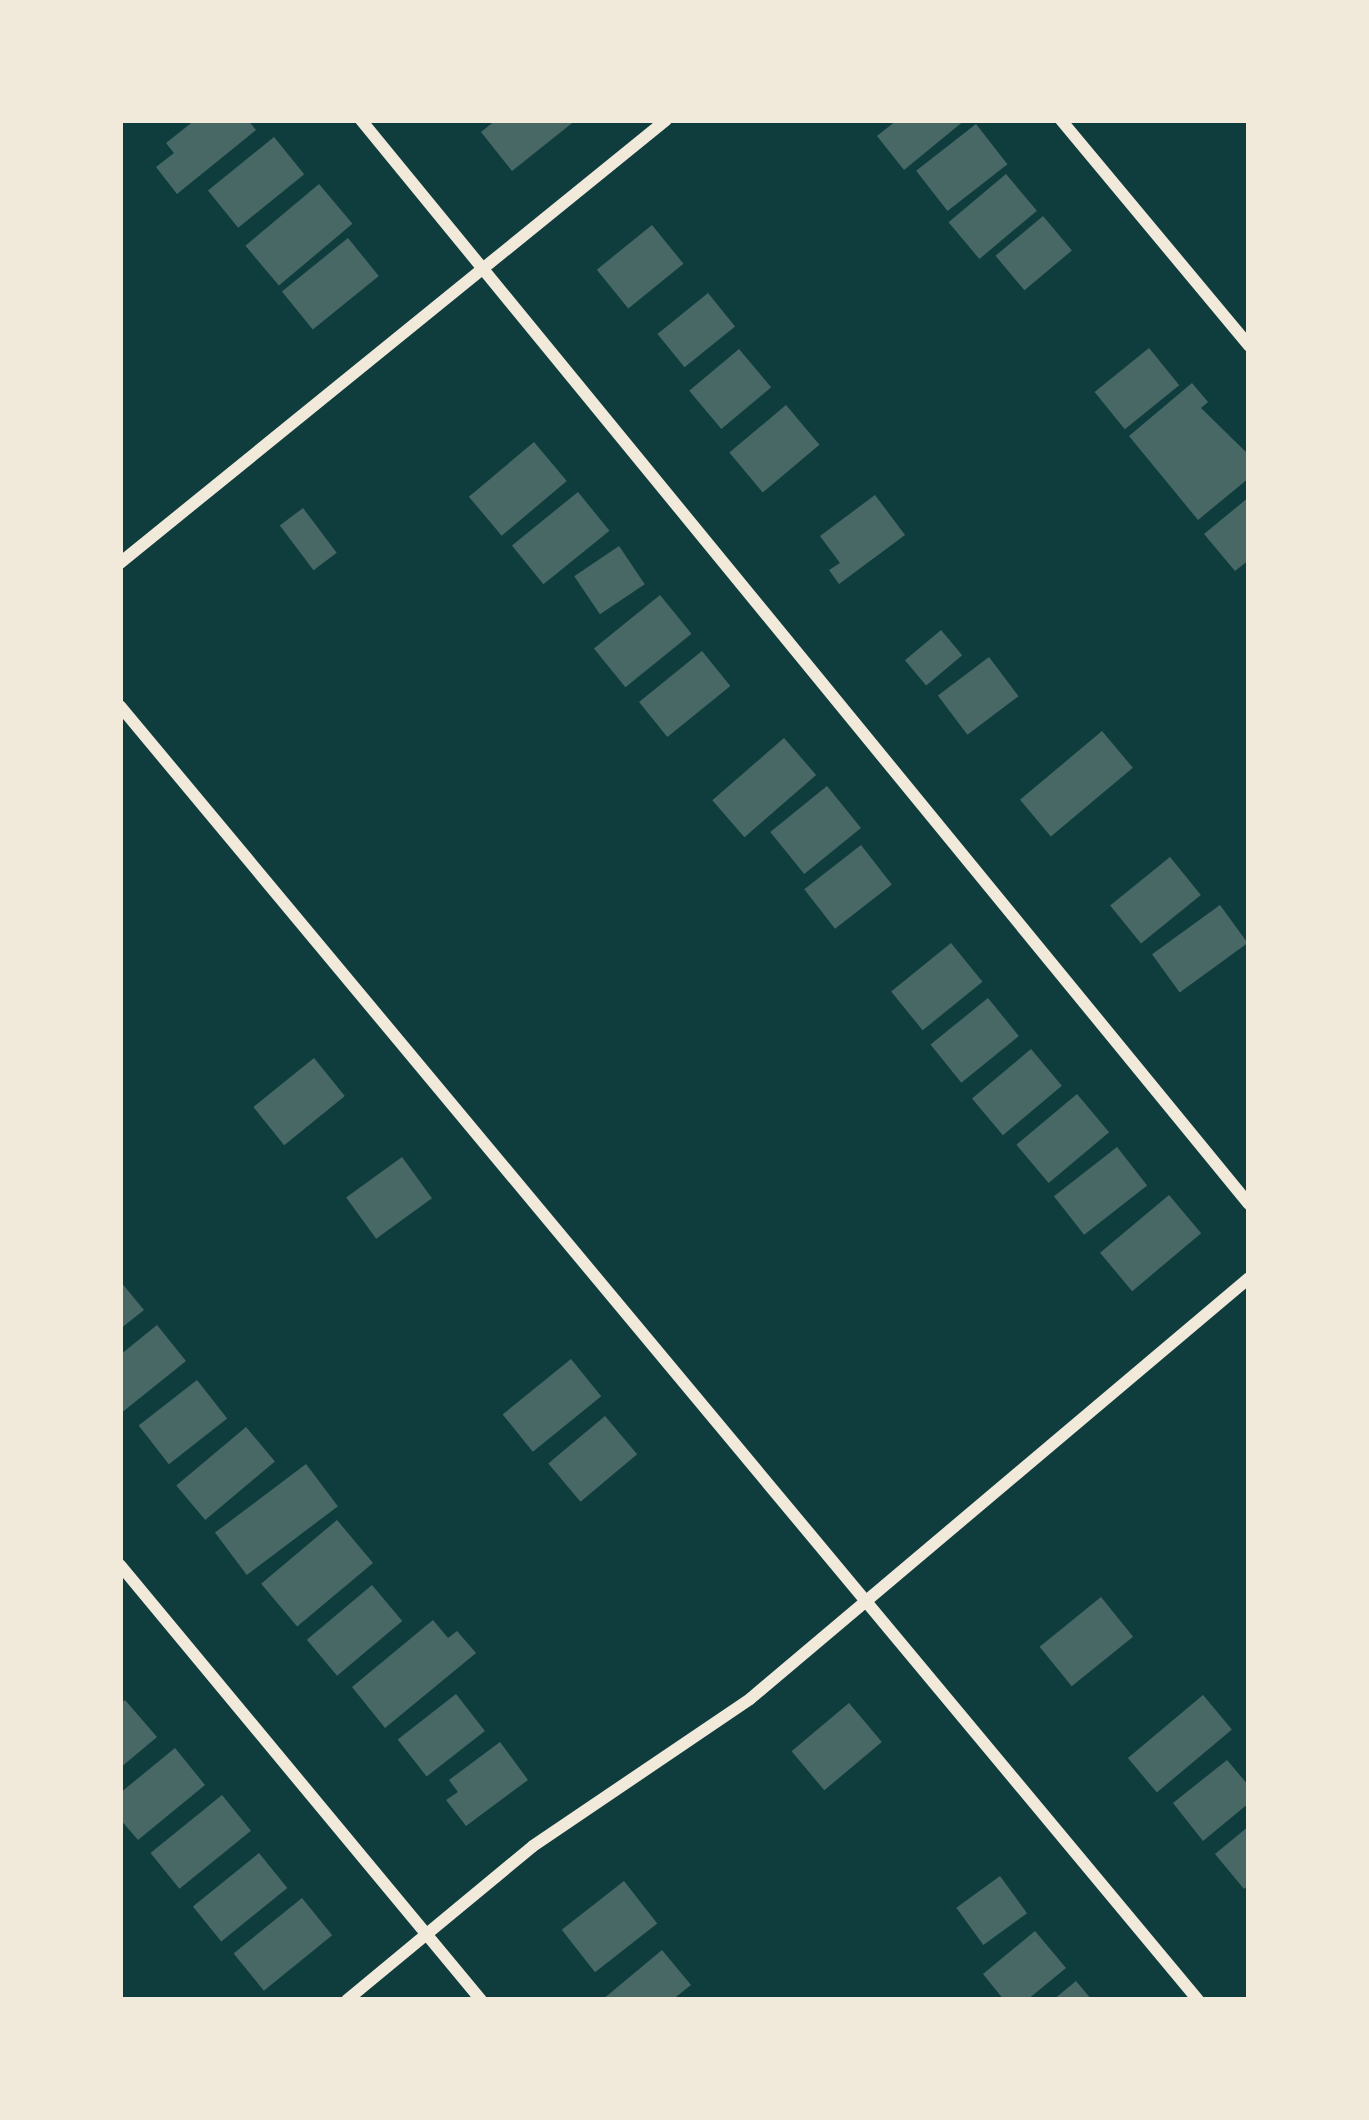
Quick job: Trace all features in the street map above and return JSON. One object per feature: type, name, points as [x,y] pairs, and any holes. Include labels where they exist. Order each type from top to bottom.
[{"type":"street","points":[[361,120],[1249,1204]]},
{"type":"street","points":[[120,563],[666,120]]},
{"type":"street","points":[[1061,120],[1249,346]]},
{"type":"street","points":[[120,706],[1198,2000]]},
{"type":"street","points":[[347,2000],[533,1846],[750,1699],[1249,1278]]},
{"type":"street","points":[[120,1565],[482,2000]]},
{"type":"building","points":[[195,120],[248,120],[256,130],[177,194],[156,167],[174,153],[166,143]]},
{"type":"building","points":[[496,120],[576,120],[512,171],[481,132]]},
{"type":"building","points":[[897,120],[965,120],[904,170],[877,136]]},
{"type":"building","points":[[976,124],[1007,164],[948,211],[916,171]]},
{"type":"building","points":[[274,137],[304,174],[238,228],[208,190]]},
{"type":"building","points":[[1006,174],[1037,211],[979,259],[949,222]]},
{"type":"building","points":[[319,184],[352,224],[279,286],[245,246]]},
{"type":"building","points":[[1043,216],[1072,250],[1024,290],[996,256]]},
{"type":"building","points":[[652,225],[683,264],[628,309],[597,270]]},
{"type":"building","points":[[348,238],[379,276],[313,330],[282,291]]},
{"type":"building","points":[[708,293],[735,326],[685,367],[657,334]]},
{"type":"building","points":[[1149,348],[1179,385],[1125,429],[1095,392]]},
{"type":"building","points":[[739,349],[771,387],[721,429],[689,391]]},
{"type":"building","points":[[1192,383],[1208,402],[1201,408],[1249,455],[1249,478],[1198,520],[1129,436]]},
{"type":"building","points":[[786,405],[819,445],[763,492],[729,453]]},
{"type":"building","points":[[534,442],[567,481],[502,536],[469,497]]},
{"type":"building","points":[[578,492],[609,531],[543,584],[512,545]]},
{"type":"building","points":[[875,495],[905,535],[839,584],[829,570],[840,563],[820,536]]},
{"type":"building","points":[[1249,497],[1249,560],[1235,571],[1204,534]]},
{"type":"building","points":[[303,508],[337,553],[314,570],[280,525]]},
{"type":"building","points":[[619,546],[645,584],[600,614],[574,576]]},
{"type":"building","points":[[660,595],[691,634],[625,687],[594,648]]},
{"type":"building","points":[[941,630],[962,655],[926,685],[905,660]]},
{"type":"building","points":[[702,651],[730,686],[667,737],[639,702]]},
{"type":"building","points":[[989,657],[1018,696],[967,735],[938,696]]},
{"type":"building","points":[[1102,731],[1133,768],[1051,837],[1020,800]]},
{"type":"building","points":[[784,738],[816,775],[744,837],[712,800]]},
{"type":"building","points":[[827,786],[861,828],[804,874],[770,832]]},
{"type":"building","points":[[861,845],[892,884],[835,929],[804,889]]},
{"type":"building","points":[[1170,857],[1201,895],[1141,944],[1110,905]]},
{"type":"building","points":[[1220,905],[1248,943],[1180,992],[1152,954]]},
{"type":"building","points":[[951,943],[982,982],[923,1030],[891,991]]},
{"type":"building","points":[[988,998],[1019,1036],[961,1083],[930,1045]]},
{"type":"building","points":[[1031,1049],[1062,1086],[1003,1135],[972,1098]]},
{"type":"building","points":[[314,1058],[345,1096],[284,1145],[253,1107]]},
{"type":"building","points":[[1077,1094],[1109,1132],[1049,1183],[1016,1145]]},
{"type":"building","points":[[1117,1147],[1147,1186],[1084,1235],[1054,1196]]},
{"type":"building","points":[[402,1157],[432,1198],[376,1239],[346,1198]]},
{"type":"building","points":[[1169,1195],[1201,1233],[1132,1291],[1100,1253]]},
{"type":"building","points":[[120,1281],[144,1310],[120,1329]]},
{"type":"building","points":[[157,1325],[186,1361],[120,1414],[120,1355]]},
{"type":"building","points":[[571,1359],[601,1396],[533,1452],[503,1414]]},
{"type":"building","points":[[197,1380],[227,1419],[169,1464],[139,1426]]},
{"type":"building","points":[[605,1416],[637,1454],[580,1502],[548,1464]]},
{"type":"building","points":[[246,1427],[275,1461],[205,1520],[176,1485]]},
{"type":"building","points":[[306,1464],[338,1506],[247,1575],[215,1533]]},
{"type":"building","points":[[337,1520],[373,1563],[297,1627],[261,1584]]},
{"type":"building","points":[[372,1585],[402,1621],[337,1676],[307,1640]]},
{"type":"building","points":[[1101,1597],[1133,1637],[1072,1686],[1040,1647]]},
{"type":"building","points":[[433,1620],[448,1638],[457,1631],[476,1653],[385,1728],[352,1687]]},
{"type":"building","points":[[456,1694],[485,1731],[427,1777],[398,1740]]},
{"type":"building","points":[[1203,1695],[1232,1729],[1157,1792],[1128,1758]]},
{"type":"building","points":[[125,1700],[157,1737],[120,1768],[120,1704]]},
{"type":"building","points":[[849,1703],[882,1742],[824,1790],[792,1751]]},
{"type":"building","points":[[500,1742],[528,1780],[466,1826],[446,1800],[458,1792],[449,1780]]},
{"type":"building","points":[[175,1748],[205,1785],[138,1840],[120,1819],[120,1793]]},
{"type":"building","points":[[1227,1760],[1249,1786],[1249,1803],[1203,1841],[1173,1803]]},
{"type":"building","points":[[222,1795],[251,1831],[179,1889],[151,1853]]},
{"type":"building","points":[[1249,1826],[1249,1885],[1244,1889],[1215,1854]]},
{"type":"building","points":[[259,1853],[287,1888],[221,1941],[193,1906]]},
{"type":"building","points":[[1000,1876],[1027,1913],[983,1945],[956,1908]]},
{"type":"building","points":[[624,1881],[657,1924],[595,1972],[562,1930]]},
{"type":"building","points":[[302,1898],[332,1935],[264,1991],[234,1953]]},
{"type":"building","points":[[1035,1931],[1066,1968],[1027,2000],[1004,2000],[983,1974]]},
{"type":"building","points":[[662,1950],[691,1985],[672,2000],[602,2000]]},
{"type":"building","points":[[1076,1981],[1092,2000],[1053,2000]]}]
